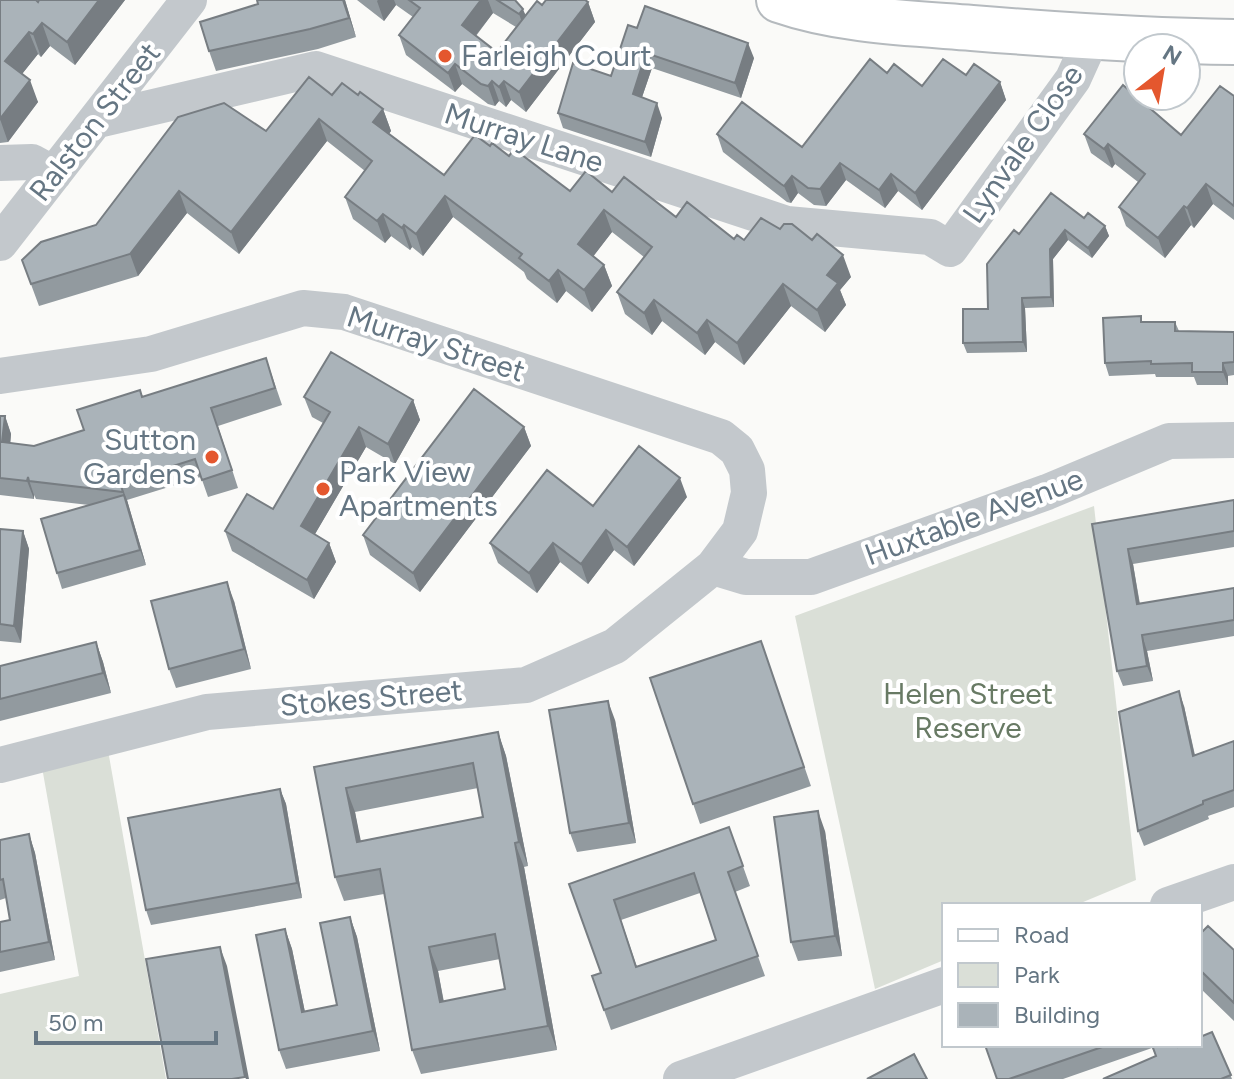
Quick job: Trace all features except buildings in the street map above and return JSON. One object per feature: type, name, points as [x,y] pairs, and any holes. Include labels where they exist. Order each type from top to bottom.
[{"type":"main road","points":[[779,0],[798,7],[875,20],[1150,41],[1234,42]]},
{"type":"street","name":"Ralston Street","points":[[0,243],[189,0]]},
{"type":"street","name":"Lynvale Close","points":[[950,249],[1073,79],[1092,37]]},
{"type":"street","name":"Murray Lane","points":[[98,120],[316,69],[787,224],[930,237],[950,249]]},
{"type":"street","points":[[0,163],[32,162],[54,174]]},
{"type":"street","name":"Murray Street","points":[[0,376],[151,354],[303,308],[344,312],[721,437],[737,450],[747,470],[749,493],[740,531],[713,567]]},
{"type":"street","name":"Huxtable Avenue","points":[[713,567],[746,577],[811,577],[1047,492],[1169,441],[1234,440]]},
{"type":"street","name":"Stokes Street","points":[[0,765],[207,712],[526,685],[615,646],[713,567]]},
{"type":"street","points":[[1174,903],[1234,882]]},
{"type":"street","points":[[681,1079],[942,986]]},
{"type":"green space","name":"Helen Street Reserve","points":[[1094,506],[1136,880],[1081,903],[942,903],[942,961],[875,989],[795,616]]},
{"type":"green space","points":[[106,739],[166,1079],[0,1079],[0,994],[79,976],[40,756]]},
{"type":"place","name":"Farleigh Court","points":[[445,56]]},
{"type":"place","name":"Sutton Gardens","points":[[212,457]]},
{"type":"place","name":"Park View Apartments","points":[[323,489]]}]
